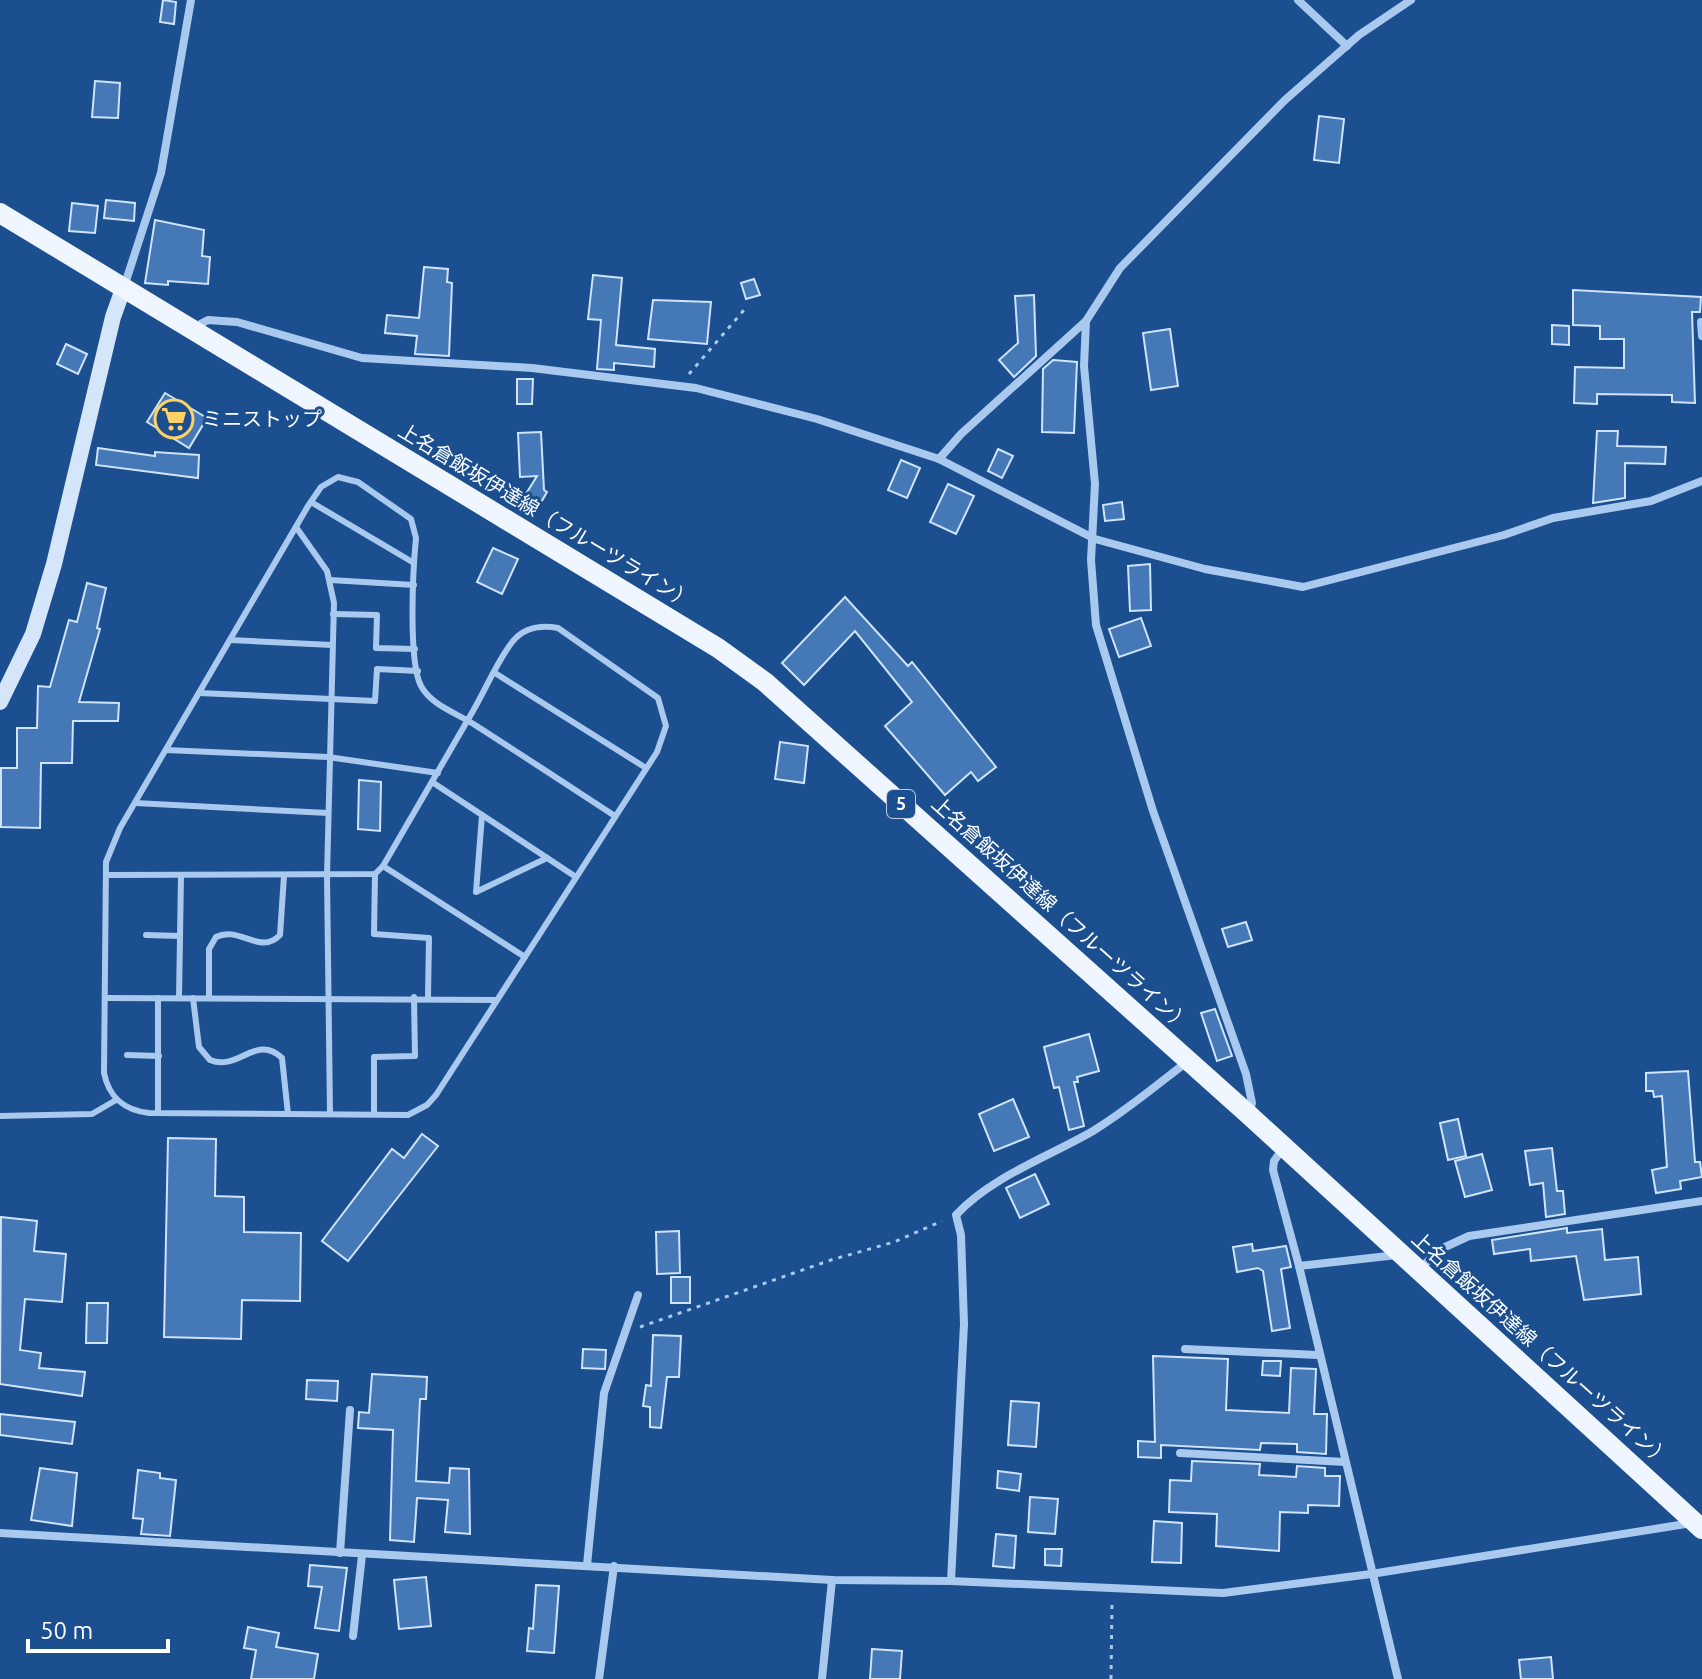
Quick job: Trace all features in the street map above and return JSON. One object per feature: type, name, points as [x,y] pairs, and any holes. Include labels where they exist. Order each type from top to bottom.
[{"type":"main road","name":"上名倉飯坂伊達線（フルーツライン）","points":[[0,213],[718,648],[765,682],[1189,1060],[1700,1525]]},
{"type":"street","points":[[0,702],[33,634],[54,564],[113,317],[161,173],[191,0]]},
{"type":"street","points":[[1298,0],[1347,46]]},
{"type":"street","points":[[939,459],[961,434],[1086,321],[1120,268],[1285,100],[1347,46],[1398,6],[1411,0]]},
{"type":"street","points":[[191,330],[208,320],[237,322],[362,358],[487,363],[679,386],[817,419],[939,459],[1095,539],[1205,569],[1303,587],[1578,512],[1651,501],[1702,481]]},
{"type":"street","points":[[1086,321],[1084,366],[1095,484],[1095,539],[1091,560],[1096,625],[1158,825],[1246,1074],[1252,1103],[1248,1114]]},
{"type":"street","points":[[1701,322],[1702,336]]},
{"type":"street","points":[[951,1581],[964,1324],[961,1235],[956,1215],[965,1205],[1027,1165],[1115,1116],[1189,1060]]},
{"type":"street","points":[[1284,1147],[1274,1161],[1273,1170],[1398,1679]]},
{"type":"street","points":[[1419,1270],[1443,1248],[1469,1236],[1702,1201]]},
{"type":"street","points":[[1299,1266],[1402,1254]]},
{"type":"street","points":[[587,1565],[604,1393],[638,1295]]},
{"type":"street","points":[[1185,1349],[1318,1355]]},
{"type":"street","points":[[340,1553],[350,1410]]},
{"type":"street","points":[[1180,1453],[1345,1462]]},
{"type":"street","points":[[0,1533],[832,1580],[951,1581],[1223,1593],[1700,1525]]},
{"type":"street","points":[[353,1636],[362,1555]]},
{"type":"street","points":[[599,1679],[614,1566]]},
{"type":"street","points":[[822,1679],[832,1580]]},
{"type":"lane","points":[[106,875],[375,874],[383,866],[438,773],[468,720],[513,642],[523,632],[542,626],[558,628],[658,698],[666,726],[664,738],[646,768],[525,957],[427,1105],[408,1115],[158,1113],[137,1112],[116,1100],[104,1073],[106,862],[135,803],[296,527],[331,478],[348,477],[358,482],[411,519],[416,538],[415,649],[420,684],[429,696],[468,720],[615,816]]},
{"type":"lane","points":[[311,502],[414,563]]},
{"type":"lane","points":[[296,527],[330,580],[333,614],[326,998],[330,1114]]},
{"type":"lane","points":[[330,580],[414,585]]},
{"type":"lane","points":[[333,614],[377,615],[376,648],[415,649]]},
{"type":"lane","points":[[230,640],[332,645]]},
{"type":"lane","points":[[199,693],[375,701],[377,669],[418,671]]},
{"type":"lane","points":[[495,673],[646,768]]},
{"type":"lane","points":[[166,750],[328,757],[438,773]]},
{"type":"lane","points":[[432,782],[576,877]]},
{"type":"lane","points":[[135,803],[328,813]]},
{"type":"lane","points":[[482,815],[476,892],[547,858]]},
{"type":"lane","points":[[383,866],[525,957]]},
{"type":"lane","points":[[375,874],[374,934],[429,938],[428,997]]},
{"type":"lane","points":[[179,998],[181,876]]},
{"type":"lane","points":[[209,998],[209,949],[216,937],[235,933],[258,943],[274,941],[280,935],[284,876]]},
{"type":"lane","points":[[146,935],[180,936]]},
{"type":"lane","points":[[374,1114],[374,1057],[415,1056],[414,997]]},
{"type":"lane","points":[[105,998],[428,997],[497,1000]]},
{"type":"lane","points":[[158,998],[158,1113]]},
{"type":"lane","points":[[193,998],[196,1037],[199,1047],[210,1060],[231,1063],[261,1049],[271,1050],[282,1058],[288,1114]]},
{"type":"lane","points":[[127,1055],[159,1056]]},
{"type":"lane","points":[[0,1116],[92,1114],[116,1100]]},
{"type":"path","points":[[679,386],[744,310]]},
{"type":"path","points":[[625,1332],[831,1260],[894,1242],[956,1215]]},
{"type":"path","points":[[1111,1679],[1112,1590]]},
{"type":"building","points":[[163,0],[176,2],[174,24],[160,22]]},
{"type":"building","points":[[95,81],[120,83],[118,118],[92,117]]},
{"type":"building","points":[[1319,116],[1344,119],[1339,163],[1314,160]]},
{"type":"building","points":[[106,200],[135,203],[134,221],[104,218]]},
{"type":"building","points":[[72,203],[98,206],[95,233],[69,231]]},
{"type":"building","points":[[155,220],[204,230],[202,256],[210,257],[208,284],[145,283]]},
{"type":"building","points":[[424,267],[448,269],[447,282],[452,283],[449,356],[415,354],[417,336],[385,333],[387,315],[419,318]]},
{"type":"building","points":[[593,275],[622,278],[616,345],[655,349],[654,367],[614,363],[614,370],[597,369],[601,320],[588,319]]},
{"type":"building","points":[[754,279],[760,295],[746,299],[741,283]]},
{"type":"building","points":[[1573,290],[1701,297],[1700,312],[1692,312],[1695,403],[1672,402],[1672,395],[1597,394],[1597,404],[1574,403],[1575,367],[1624,368],[1624,339],[1600,339],[1600,326],[1573,325]]},
{"type":"building","points":[[1034,295],[1036,356],[1014,377],[999,360],[1018,343],[1015,296]]},
{"type":"building","points":[[653,300],[711,302],[707,344],[648,339]]},
{"type":"building","points":[[1552,325],[1569,326],[1569,345],[1552,344]]},
{"type":"building","points":[[1170,329],[1178,386],[1151,390],[1143,333]]},
{"type":"building","points":[[66,344],[87,354],[78,374],[57,364]]},
{"type":"building","points":[[1053,360],[1077,362],[1074,433],[1042,432],[1043,369]]},
{"type":"building","points":[[517,379],[533,379],[532,404],[517,404]]},
{"type":"building","points":[[165,393],[207,418],[189,448],[147,422]]},
{"type":"building","points":[[1597,431],[1618,431],[1617,446],[1666,447],[1665,464],[1625,463],[1625,498],[1593,503]]},
{"type":"building","points":[[541,432],[544,490],[547,492],[536,511],[521,502],[537,476],[520,477],[518,433]]},
{"type":"building","points":[[98,448],[155,456],[155,452],[199,455],[198,478],[96,465]]},
{"type":"building","points":[[998,449],[1013,456],[1002,478],[988,471]]},
{"type":"building","points":[[901,460],[920,468],[907,498],[888,490]]},
{"type":"building","points":[[948,484],[974,496],[956,534],[930,522]]},
{"type":"building","points":[[1122,502],[1124,519],[1105,521],[1103,505]]},
{"type":"building","points":[[493,548],[518,559],[502,594],[477,582]]},
{"type":"building","points":[[1150,564],[1151,610],[1130,611],[1128,566]]},
{"type":"building","points":[[87,583],[106,588],[97,628],[100,629],[79,702],[119,703],[118,721],[73,721],[72,763],[41,763],[40,828],[1,827],[1,768],[17,768],[17,728],[37,728],[38,686],[50,687],[69,620],[77,622]]},
{"type":"building","points":[[845,597],[908,666],[912,662],[996,767],[978,781],[971,772],[945,795],[885,726],[912,702],[855,631],[804,685],[782,663]]},
{"type":"building","points":[[1141,618],[1151,646],[1119,657],[1109,629]]},
{"type":"building","points":[[780,742],[808,746],[804,783],[775,779]]},
{"type":"building","points":[[359,780],[381,782],[380,831],[358,829]]},
{"type":"building","points":[[1246,922],[1252,940],[1228,947],[1222,929]]},
{"type":"building","points":[[1215,1009],[1232,1056],[1217,1061],[1201,1013]]},
{"type":"building","points":[[1089,1034],[1099,1071],[1077,1077],[1078,1082],[1074,1082],[1084,1126],[1069,1130],[1059,1087],[1054,1088],[1044,1047]]},
{"type":"building","points":[[1688,1071],[1695,1162],[1700,1162],[1702,1177],[1680,1181],[1681,1189],[1656,1193],[1652,1170],[1667,1167],[1662,1096],[1654,1097],[1653,1091],[1646,1091],[1646,1073]]},
{"type":"building","points":[[1013,1099],[1029,1137],[994,1151],[979,1114]]},
{"type":"building","points":[[1458,1119],[1466,1156],[1448,1160],[1440,1123]]},
{"type":"building","points":[[422,1134],[438,1146],[348,1261],[322,1241],[392,1149],[404,1158]]},
{"type":"building","points":[[168,1138],[216,1139],[215,1196],[244,1197],[244,1232],[301,1233],[300,1301],[242,1300],[241,1339],[164,1337]]},
{"type":"building","points":[[1552,1148],[1557,1191],[1563,1191],[1565,1214],[1546,1217],[1543,1183],[1530,1185],[1525,1151]]},
{"type":"building","points":[[1482,1154],[1492,1190],[1465,1197],[1455,1161]]},
{"type":"building","points":[[1035,1174],[1049,1204],[1020,1218],[1006,1188]]},
{"type":"building","points":[[1,1217],[37,1221],[34,1251],[66,1254],[62,1302],[25,1299],[20,1350],[41,1353],[39,1368],[85,1372],[82,1396],[0,1384]]},
{"type":"building","points":[[1567,1228],[1567,1233],[1602,1229],[1605,1260],[1638,1257],[1641,1294],[1584,1300],[1576,1256],[1531,1261],[1530,1249],[1494,1254],[1492,1240]]},
{"type":"building","points":[[679,1231],[680,1273],[657,1274],[656,1232]]},
{"type":"building","points":[[1252,1244],[1253,1251],[1286,1246],[1291,1267],[1281,1269],[1290,1328],[1272,1331],[1263,1271],[1258,1268],[1237,1272],[1233,1247]]},
{"type":"building","points":[[671,1277],[690,1277],[690,1303],[671,1303]]},
{"type":"building","points":[[87,1303],[108,1303],[107,1343],[86,1343]]},
{"type":"building","points":[[653,1335],[681,1336],[679,1377],[667,1377],[661,1428],[650,1427],[650,1407],[643,1406],[646,1385],[651,1386]]},
{"type":"building","points":[[583,1349],[606,1350],[605,1369],[582,1368]]},
{"type":"building","points":[[1153,1356],[1228,1359],[1226,1410],[1289,1413],[1291,1368],[1316,1369],[1314,1414],[1327,1414],[1326,1454],[1297,1452],[1297,1444],[1261,1443],[1260,1450],[1161,1445],[1161,1458],[1138,1457],[1138,1441],[1155,1442]]},
{"type":"building","points":[[1263,1361],[1281,1361],[1280,1376],[1262,1375]]},
{"type":"building","points":[[372,1374],[427,1377],[426,1399],[420,1399],[416,1481],[449,1483],[450,1468],[469,1469],[470,1534],[445,1532],[448,1500],[417,1498],[414,1542],[390,1540],[393,1430],[358,1428],[359,1412],[369,1413]]},
{"type":"building","points":[[307,1380],[338,1381],[337,1401],[306,1399]]},
{"type":"building","points":[[1011,1401],[1039,1403],[1036,1447],[1008,1445]]},
{"type":"building","points":[[0,1414],[75,1422],[72,1444],[0,1435]]},
{"type":"building","points":[[1192,1461],[1260,1464],[1259,1475],[1296,1477],[1297,1466],[1325,1468],[1325,1476],[1340,1476],[1339,1506],[1308,1505],[1308,1513],[1280,1512],[1279,1551],[1216,1546],[1217,1514],[1169,1512],[1170,1480],[1191,1481]]},
{"type":"building","points":[[40,1468],[77,1473],[72,1526],[31,1520]]},
{"type":"building","points":[[138,1470],[160,1473],[160,1478],[176,1480],[170,1536],[141,1534],[143,1519],[133,1518]]},
{"type":"building","points":[[998,1471],[1021,1474],[1019,1491],[997,1488]]},
{"type":"building","points":[[1030,1497],[1058,1499],[1055,1534],[1028,1532]]},
{"type":"building","points":[[1154,1521],[1182,1523],[1181,1563],[1152,1562]]},
{"type":"building","points":[[996,1534],[1016,1536],[1014,1568],[993,1566]]},
{"type":"building","points":[[1045,1549],[1062,1549],[1061,1566],[1045,1565]]},
{"type":"building","points":[[310,1565],[347,1568],[339,1631],[315,1628],[322,1587],[308,1586]]},
{"type":"building","points":[[426,1577],[431,1626],[399,1629],[394,1580]]},
{"type":"building","points":[[536,1585],[559,1586],[554,1653],[527,1651],[529,1628],[533,1629]]},
{"type":"building","points":[[248,1627],[279,1633],[276,1647],[318,1654],[314,1679],[251,1679],[256,1650],[244,1648]]},
{"type":"building","points":[[872,1649],[902,1651],[900,1679],[870,1679]]},
{"type":"building","points":[[1551,1657],[1553,1679],[1521,1679],[1519,1660]]},
{"type":"place","name":"ミニストップ","points":[[174,419]]}]
